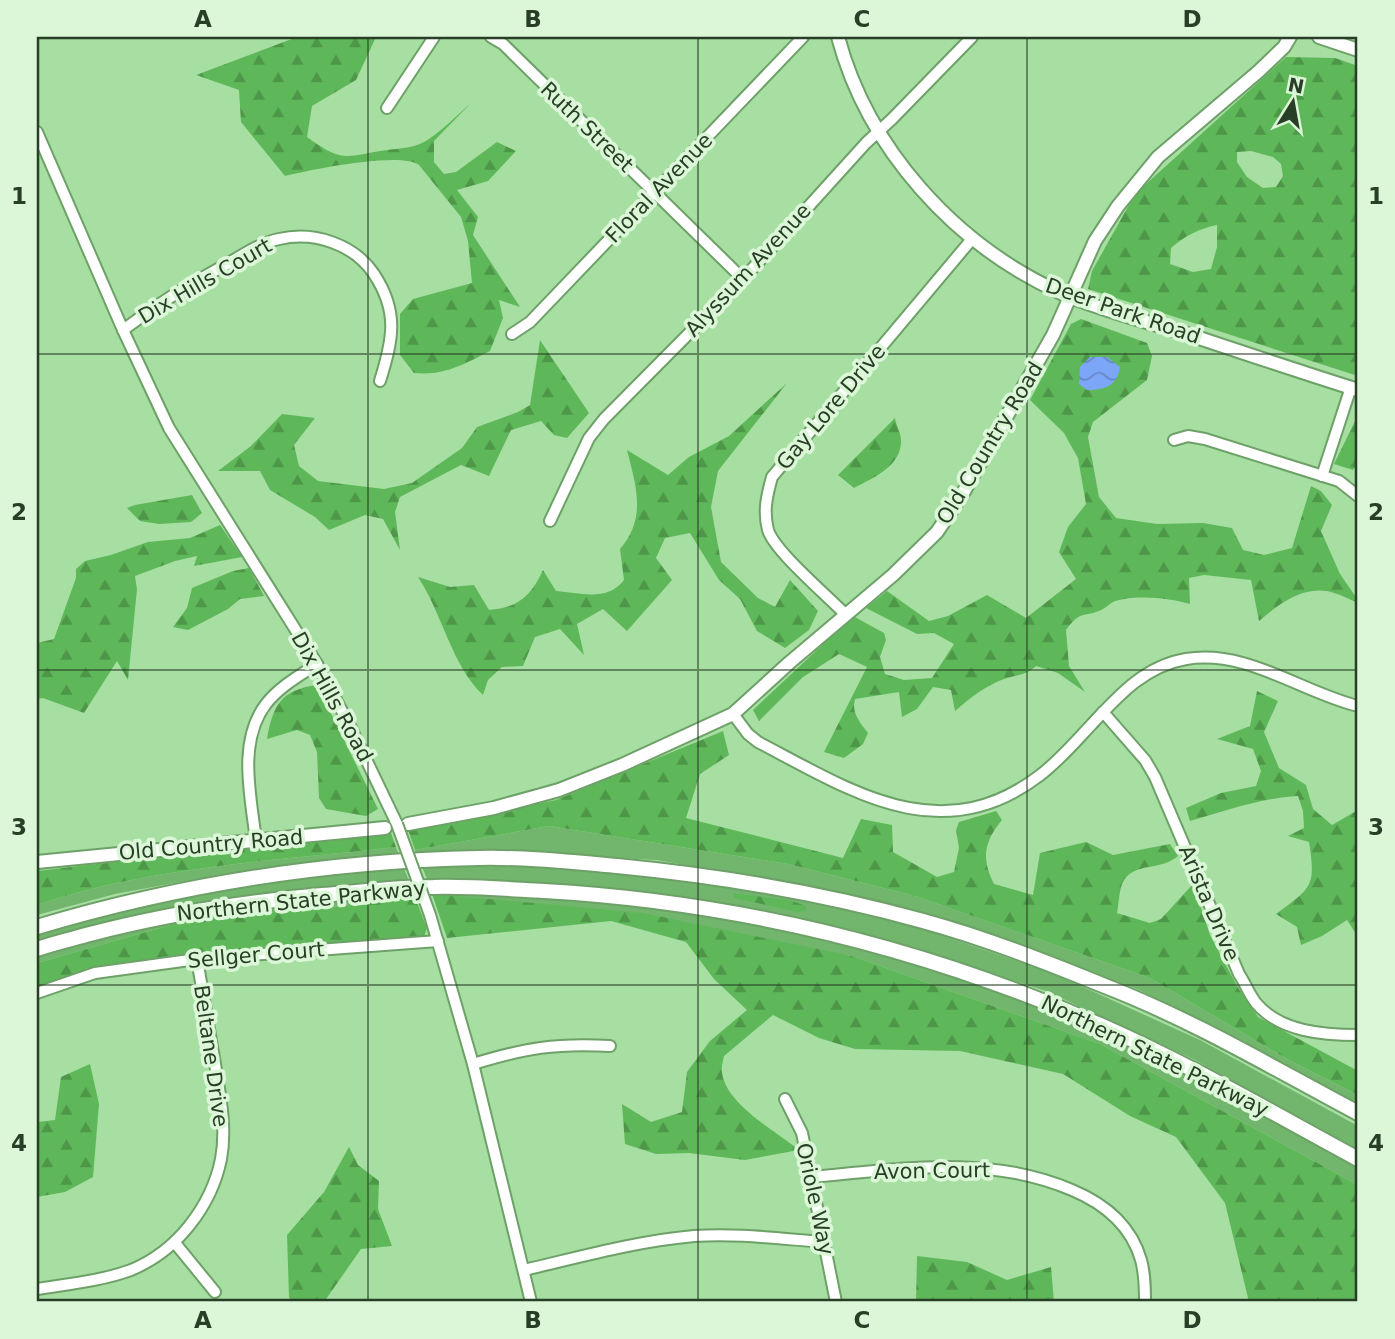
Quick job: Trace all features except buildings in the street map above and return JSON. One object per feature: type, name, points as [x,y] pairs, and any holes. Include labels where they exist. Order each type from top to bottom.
[{"type":"highway","name":"Northern State Parkway","points":[[37,927],[121,903],[243,878],[395,862],[482,858],[580,863],[702,875],[856,904],[992,943],[1108,987],[1196,1026],[1358,1113]]},
{"type":"highway","name":"Northern State Parkway","points":[[37,949],[130,923],[222,906],[436,886],[619,895],[755,916],[814,928],[904,953],[1017,991],[1172,1059],[1358,1159]]},
{"type":"main road","name":"Deer Park Road","points":[[838,37],[854,85],[878,132],[915,183],[972,239],[1001,261],[1070,297],[1354,389]]},
{"type":"main road","name":"Old Country Road","points":[[408,824],[494,808],[559,790],[613,769],[733,714],[893,575],[937,532],[1014,405],[1053,335],[1090,251],[1107,222],[1158,157],[1259,71],[1284,47],[1290,37]]},
{"type":"main road","points":[[1319,37],[1358,50]]},
{"type":"main road","name":"Old Country Road","points":[[37,862],[385,828]]},
{"type":"street","points":[[387,108],[435,37]]},
{"type":"street","name":"Ruth Street","points":[[491,37],[503,44],[743,279]]},
{"type":"street","name":"Floral Avenue","points":[[512,334],[530,323],[803,37]]},
{"type":"street","name":"Alyssum Avenue","points":[[550,522],[589,438],[604,419],[743,279],[878,132],[972,37]]},
{"type":"street","name":"Dix Hills Road","points":[[37,132],[123,330],[178,445],[317,664],[382,792],[438,941],[473,1063],[531,1302]]},
{"type":"street","name":"Dix Hills Court","points":[[123,330],[161,302],[259,246],[300,236],[323,239],[340,244],[358,255],[369,267],[387,298],[392,329],[391,346],[380,381]]},
{"type":"street","name":"Gay Lore Drive","points":[[846,615],[781,550],[769,534],[765,516],[766,498],[772,477],[972,239]]},
{"type":"street","points":[[1322,476],[1354,389]]},
{"type":"street","points":[[1174,440],[1188,436],[1205,439],[1339,481],[1358,496]]},
{"type":"street","points":[[733,714],[748,734],[758,742],[854,792],[896,806],[938,811],[985,805],[1037,778],[1142,676],[1161,666],[1185,659],[1209,657],[1232,660],[1358,706]]},
{"type":"street","points":[[256,841],[248,768],[257,719],[279,691],[317,664]]},
{"type":"street","name":"Arista Drive","points":[[1103,712],[1145,760],[1155,777],[1239,974],[1256,1003],[1277,1021],[1306,1031],[1358,1035]]},
{"type":"street","name":"Sellger Court","points":[[37,993],[95,973],[197,959],[438,941]]},
{"type":"street","name":"Beltane Drive","points":[[37,1289],[104,1278],[131,1270],[158,1256],[175,1243],[200,1212],[215,1184],[222,1158],[221,1099],[197,959]]},
{"type":"street","points":[[473,1063],[550,1045],[610,1046]]},
{"type":"street","name":"Oriole Way","points":[[785,1099],[802,1133],[813,1177],[836,1302]]},
{"type":"street","name":"Avon Court","points":[[813,1177],[904,1168],[952,1167],[997,1169],[1056,1183],[1084,1195],[1110,1212],[1128,1232],[1140,1258],[1145,1302]]},
{"type":"street","points":[[524,1270],[664,1240],[695,1236],[751,1236],[824,1242]]},
{"type":"street","points":[[175,1243],[215,1292]]},
{"type":"green space","points":[[297,37],[376,37],[356,80],[312,106],[307,137],[319,146],[346,156],[409,147],[429,139],[470,104],[434,141],[434,162],[444,174],[456,172],[497,142],[516,151],[488,181],[457,190],[478,217],[473,235],[520,307],[499,300],[503,318],[490,351],[454,368],[435,373],[414,373],[400,355],[400,314],[413,299],[472,283],[468,241],[461,217],[419,165],[409,161],[375,161],[285,176],[241,122],[239,90],[196,75]]},
{"type":"green space","points":[[1286,57],[1335,58],[1358,66],[1358,376],[1088,289],[1092,271],[1135,194]],"holes":[[[1251,151],[1273,157],[1281,164],[1283,176],[1276,187],[1263,188],[1247,177],[1237,162],[1237,152]],[[1217,225],[1217,247],[1211,269],[1193,272],[1170,264],[1171,248],[1193,233]]]},
{"type":"green space","points":[[1081,319],[1147,343],[1152,356],[1147,380],[1093,422],[1088,437],[1099,497],[1116,518],[1157,524],[1203,523],[1232,528],[1243,550],[1264,555],[1292,548],[1311,486],[1321,491],[1332,505],[1321,531],[1340,574],[1358,603],[1317,590],[1282,603],[1259,621],[1251,580],[1204,575],[1189,578],[1190,604],[1172,600],[1131,598],[1113,602],[1097,612],[1080,616],[1071,623],[1066,630],[1069,666],[1085,692],[1058,673],[1036,666],[1025,673],[990,685],[955,711],[951,690],[933,687],[917,709],[902,717],[899,692],[855,699],[855,713],[868,733],[863,744],[844,758],[824,752],[867,667],[839,654],[803,677],[759,721],[753,710],[853,616],[884,633],[886,640],[880,657],[885,674],[904,680],[932,678],[954,644],[934,633],[917,634],[866,608],[887,591],[929,621],[948,616],[987,595],[1026,618],[1076,579],[1059,552],[1068,527],[1086,504],[1078,458],[1064,433],[1030,400],[1071,324]]},
{"type":"green space","points":[[540,340],[589,413],[567,438],[554,435],[541,421],[511,430],[489,476],[461,465],[400,497],[395,512],[400,550],[383,519],[365,515],[329,530],[315,517],[270,490],[260,471],[218,471],[251,446],[282,414],[315,418],[294,445],[299,466],[318,481],[384,489],[412,483],[462,448],[477,427],[530,405]]},
{"type":"green space","points":[[787,383],[718,471],[711,507],[721,562],[758,598],[775,607],[790,580],[818,611],[809,630],[785,648],[757,631],[740,599],[719,580],[690,533],[665,538],[656,558],[672,580],[627,631],[603,609],[577,624],[584,655],[560,629],[535,637],[523,666],[502,667],[488,680],[483,695],[463,669],[418,577],[450,587],[474,585],[489,610],[508,607],[522,599],[534,587],[543,570],[556,591],[602,594],[610,591],[624,580],[620,549],[634,526],[636,514],[636,489],[627,450],[668,475],[689,457],[729,436]]},
{"type":"green space","points":[[1358,415],[1358,463],[1353,470],[1334,464]]},
{"type":"green space","points":[[895,418],[901,440],[897,457],[885,470],[854,488],[838,475]]},
{"type":"green space","points":[[192,495],[202,513],[191,522],[159,524],[140,521],[127,508],[135,505]]},
{"type":"green space","points":[[220,525],[242,557],[194,566],[197,556],[135,576],[137,589],[128,680],[117,661],[84,713],[43,698],[37,699],[37,643],[54,639],[76,578],[76,569],[85,561],[148,542],[190,538]]},
{"type":"green space","points":[[249,568],[264,596],[240,599],[228,609],[188,630],[173,627],[187,608],[192,588],[233,571]]},
{"type":"green space","points":[[317,685],[378,809],[366,816],[326,809],[319,798],[317,752],[310,735],[297,730],[267,739],[272,717],[281,701],[295,691]]},
{"type":"green space","points":[[1257,691],[1278,701],[1264,732],[1279,768],[1306,785],[1313,809],[1332,825],[1358,810],[1358,937],[1347,920],[1322,936],[1301,945],[1297,927],[1276,914],[1304,891],[1311,877],[1309,842],[1288,836],[1304,828],[1303,811],[1298,796],[1257,802],[1190,821],[1186,808],[1221,793],[1256,786],[1261,771],[1253,749],[1217,739],[1250,726]]},
{"type":"green space","points":[[723,731],[729,755],[700,774],[686,818],[843,858],[861,819],[892,825],[893,852],[937,877],[954,872],[959,848],[956,830],[959,822],[996,811],[1002,820],[991,836],[986,851],[990,875],[994,884],[1033,895],[1040,853],[1086,842],[1113,855],[1170,844],[1178,856],[1164,864],[1135,871],[1124,880],[1117,913],[1150,923],[1161,919],[1193,884],[1210,935],[1237,986],[1258,1017],[1358,1071],[1358,1095],[1287,1059],[1150,978],[915,896],[788,864],[549,826],[415,850],[408,830],[556,800]]},
{"type":"green space","points":[[549,826],[788,864],[915,896],[1150,978],[1287,1059],[1358,1095],[1358,1107],[1214,1027],[1137,989],[963,925],[867,898],[657,860],[528,854],[417,855],[415,850]]},
{"type":"green space","points":[[391,833],[396,847],[169,873],[124,881],[37,905],[37,871]]},
{"type":"green space","points":[[396,847],[400,858],[223,874],[115,894],[37,915],[37,905],[124,881],[214,867]]},
{"type":"green space","points":[[532,866],[750,886],[893,919],[1050,972],[1200,1040],[1358,1126],[1358,1149],[1191,1058],[1046,991],[889,941],[749,908],[635,891],[427,879],[422,867]]},
{"type":"green space","points":[[404,868],[410,884],[369,886],[37,945],[37,935],[179,897],[266,882]]},
{"type":"green space","points":[[733,893],[789,900],[806,906],[806,911],[798,912],[734,898]]},
{"type":"green space","points":[[432,894],[583,899],[685,910],[787,929],[938,971],[1079,1023],[1160,1061],[1358,1167],[1358,1185],[1100,1044],[852,956]]},
{"type":"green space","points":[[432,894],[643,913],[852,956],[1100,1044],[1358,1185],[1358,1302],[1249,1302],[1225,1203],[1176,1137],[1130,1116],[1063,1074],[960,1051],[855,1049],[819,1038],[773,1015],[724,1056],[722,1072],[725,1084],[742,1106],[799,1150],[745,1160],[689,1153],[656,1154],[625,1144],[622,1104],[651,1122],[682,1112],[687,1072],[710,1041],[747,1010],[714,979],[686,942],[611,921],[447,938]]},
{"type":"green space","points":[[414,895],[395,901],[188,920],[37,963],[37,958],[92,940],[186,917],[299,902]]},
{"type":"green space","points":[[414,895],[427,928],[424,937],[86,972],[37,987],[37,963],[188,920],[395,901]]},
{"type":"green space","points":[[90,1064],[99,1104],[93,1177],[65,1192],[37,1197],[37,1122],[55,1120],[61,1077]]},
{"type":"green space","points":[[349,1147],[358,1165],[379,1181],[378,1209],[392,1246],[361,1249],[324,1302],[291,1302],[287,1235],[324,1192]]},
{"type":"green space","points":[[917,1256],[967,1262],[1007,1280],[1051,1267],[1054,1302],[916,1302]]},
{"type":"water","points":[[1090,357],[1107,357],[1120,367],[1113,383],[1099,389],[1087,390],[1079,384],[1080,367]]}]
